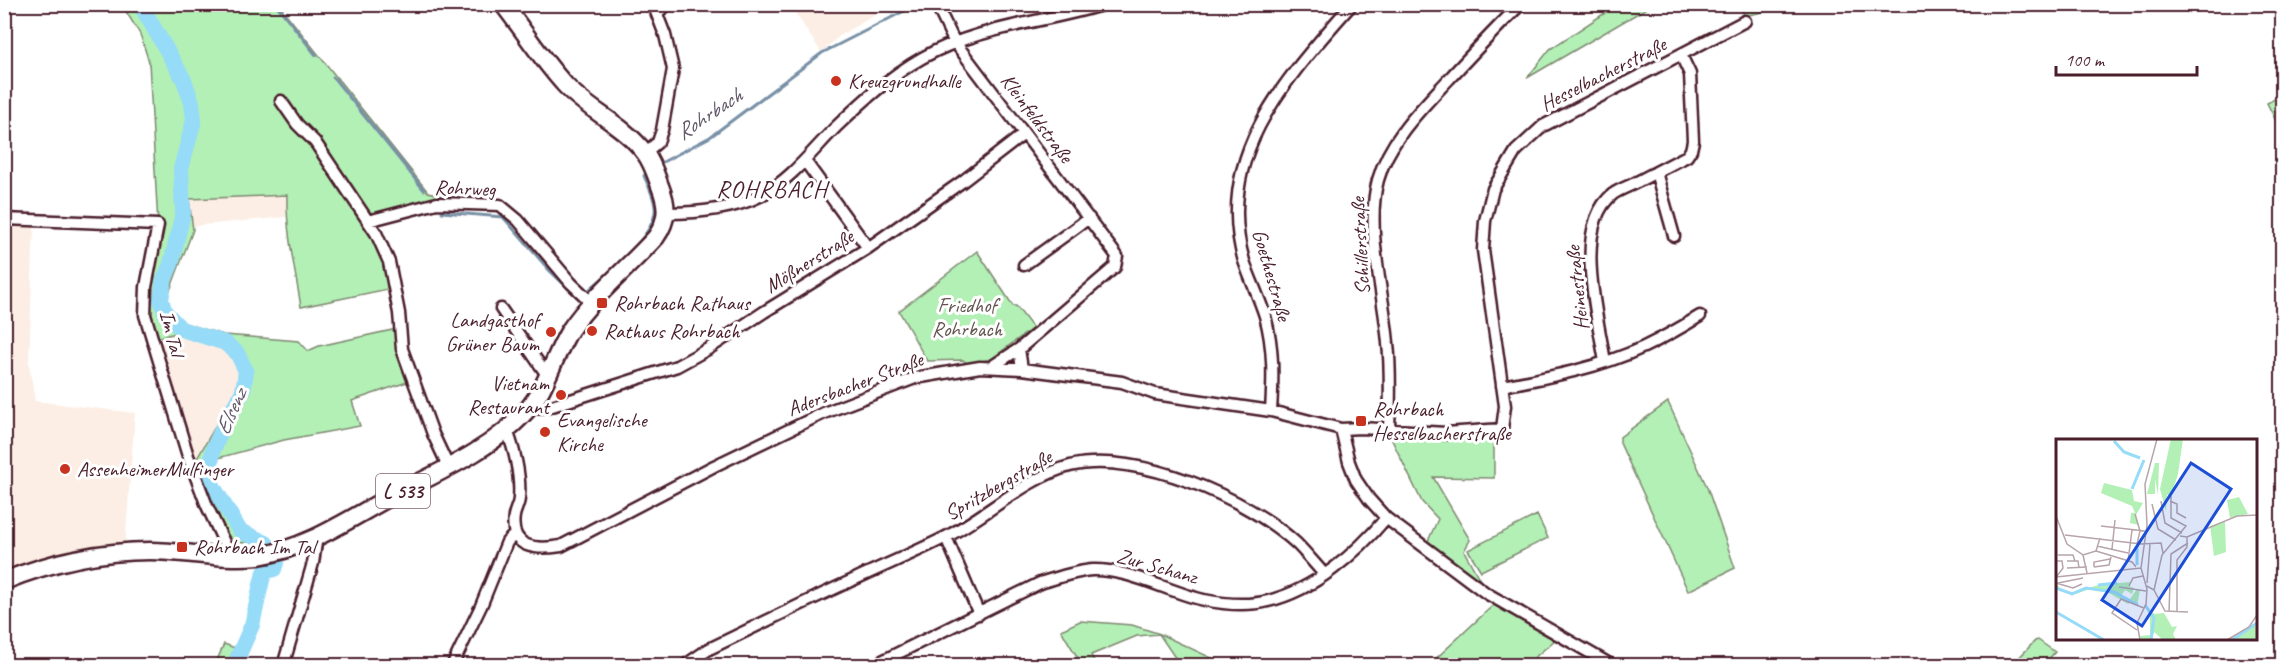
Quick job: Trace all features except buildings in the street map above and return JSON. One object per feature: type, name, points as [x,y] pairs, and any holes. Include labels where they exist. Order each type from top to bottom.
[{"type":"main road","points":[[503,4],[565,85],[582,102],[630,137],[651,164],[665,201],[666,213]]},
{"type":"main road","name":"L 533","points":[[4,581],[55,563],[105,553],[150,551],[255,556],[295,546],[448,466],[507,430],[529,408],[571,329],[656,237],[663,227],[666,213]]},
{"type":"street","points":[[651,164],[662,130],[673,69],[655,9],[668,4]]},
{"type":"street","name":"Kleinfeldstraße","points":[[936,4],[954,41],[1117,256],[1115,267],[1019,349],[991,367]]},
{"type":"street","points":[[666,213],[703,212],[725,208],[762,195],[805,161],[837,127],[888,80],[954,41],[1009,26],[1060,18],[1105,4]]},
{"type":"street","name":"Goethestraße","points":[[1271,411],[1274,373],[1270,346],[1265,318],[1244,259],[1237,222],[1237,192],[1245,158],[1267,111],[1303,61],[1352,4]]},
{"type":"street","name":"Schillerstraße","points":[[1389,429],[1389,343],[1379,276],[1374,205],[1378,180],[1387,156],[1411,119],[1521,4]]},
{"type":"street","name":"Hesselbacherstraße","points":[[1502,429],[1505,406],[1483,250],[1485,221],[1493,189],[1516,151],[1543,126],[1745,21]]},
{"type":"street","name":"Heinestraße","points":[[1605,362],[1591,269],[1590,246],[1593,227],[1598,210],[1613,194],[1687,156],[1691,150],[1693,141],[1690,74],[1681,55]]},
{"type":"street","points":[[281,101],[315,142],[376,233],[389,262],[399,313],[402,349],[433,434],[448,466]]},
{"type":"street","name":"Mößnerstraße","points":[[529,408],[549,407],[677,366],[708,349],[868,248],[963,181],[1024,134]]},
{"type":"street","points":[[805,161],[868,248]]},
{"type":"street","points":[[1656,172],[1674,236]]},
{"type":"street","name":"Rohrweg","points":[[368,221],[437,203],[500,205],[518,220],[571,284],[593,303]]},
{"type":"street","points":[[1024,265],[1089,218]]},
{"type":"street","name":"Im Tal","points":[[4,219],[158,225],[146,287],[144,315],[188,456],[207,506],[230,555]]},
{"type":"street","points":[[501,309],[547,375]]},
{"type":"street","points":[[1502,386],[1561,375],[1605,362],[1643,347],[1700,316]]},
{"type":"street","points":[[1019,349],[1022,369]]},
{"type":"street","name":"Adersbacher Straße","points":[[515,534],[526,546],[541,549],[561,546],[714,466],[824,413],[915,378],[991,367],[1122,382],[1155,394],[1271,411],[1341,429],[1389,429],[1446,433],[1502,429]]},
{"type":"street","points":[[1341,429],[1356,480],[1386,518],[1486,592],[1613,666]]},
{"type":"street","points":[[452,666],[481,606],[507,542],[515,534],[514,517],[519,500],[519,476],[507,430]]},
{"type":"street","name":"Spritzbergstraße","points":[[684,666],[709,649],[946,537],[1036,481],[1070,466],[1113,462],[1167,473],[1223,497],[1281,531],[1296,543],[1324,574]]},
{"type":"street","name":"Zur Schanz","points":[[872,666],[1040,583],[1069,574],[1094,570],[1110,572],[1202,599],[1228,604],[1267,601],[1301,588],[1349,557],[1386,518]]},
{"type":"street","points":[[283,666],[313,563],[318,536]]},
{"type":"street","name":"Spritzbergstraße","points":[[946,537],[979,614]]},
{"type":"shaded area","points":[[790,5],[881,5],[884,10],[842,34],[821,52]]},
{"type":"shaded area","points":[[288,194],[286,217],[192,226],[189,199]]},
{"type":"shaded area","points":[[5,224],[34,225],[29,364],[35,401],[135,413],[125,546],[5,573]]},
{"type":"shaded area","points":[[176,333],[186,334],[231,352],[242,372],[238,386],[194,464],[152,339]]},
{"type":"green space","points":[[122,5],[279,5],[428,192],[445,196],[446,201],[384,215],[365,211],[359,218],[376,241],[388,289],[301,307],[289,237],[287,195],[189,199],[193,230],[164,306],[175,320],[224,335],[299,341],[308,351],[319,346],[397,329],[410,381],[352,401],[360,426],[284,440],[218,458],[216,479],[219,490],[237,523],[255,543],[237,542],[227,534],[194,464],[238,386],[242,372],[231,352],[186,334],[176,333],[152,339],[145,315],[158,225],[149,62],[140,34]]},
{"type":"green space","points":[[1617,5],[1652,5],[1527,78],[1550,49]]},
{"type":"green space","points":[[1739,5],[1793,5],[1745,16]]},
{"type":"green space","points":[[2282,95],[2282,133],[2267,103]]},
{"type":"green space","name":"Friedhof Rohrbach","points":[[977,251],[1013,306],[1016,306],[1033,328],[991,359],[968,364],[963,360],[927,361],[899,311]]},
{"type":"green space","points":[[1668,402],[1707,487],[1735,568],[1688,591],[1620,443],[1620,437]]},
{"type":"green space","points":[[1494,435],[1494,478],[1433,477],[1470,540],[1464,551],[1485,589],[1428,541],[1438,519],[1422,502],[1391,438],[1447,441]]},
{"type":"green space","points":[[1537,515],[1548,538],[1481,571],[1468,550]]},
{"type":"green space","points":[[1501,598],[1563,633],[1526,665],[1428,666]]},
{"type":"green space","points":[[1080,621],[1132,625],[1160,634],[1216,660],[1180,665],[1159,634],[1137,636],[1091,655],[1096,665],[1082,665],[1061,630]]},
{"type":"green space","points":[[2038,640],[2055,652],[2043,665],[2012,665],[2035,641]]},
{"type":"green space","points":[[224,644],[246,652],[243,665],[215,665]]},
{"type":"waterway","name":"Elsenz","points":[[140,4],[184,80],[192,103],[194,120],[181,169],[183,213],[171,264],[164,280],[161,300],[165,312],[181,329],[225,343],[237,353],[246,371],[243,391],[226,420],[213,450],[211,477],[213,486],[240,531],[266,543],[272,550],[276,563],[274,569],[265,572],[252,625],[234,666]]},
{"type":"waterway","name":"Rohrbach","points":[[276,4],[316,55]]},
{"type":"waterway","name":"Rohrbach","points":[[659,164],[710,137],[822,53],[914,6]]},
{"type":"waterway","name":"Rohrbach","points":[[333,77],[424,190]]},
{"type":"waterway","name":"Rohrbach","points":[[589,290],[630,252],[649,229],[654,218],[655,207],[644,176],[648,171]]},
{"type":"waterway","name":"Rohrbach","points":[[442,212],[503,217],[550,271],[576,296]]},
{"type":"place","name":"Kreuzgrundhalle","points":[[836,81]]},
{"type":"place","name":"Rohrbach Rathaus","points":[[602,303]]},
{"type":"place","name":"Rathaus Rohrbach","points":[[592,331]]},
{"type":"place","name":"Landgasthof Grüner Baum","points":[[551,332]]},
{"type":"place","name":"Vietnam Restaurant","points":[[561,395]]},
{"type":"place","name":"Rohrbach Hesselbacherstraße","points":[[1361,421]]},
{"type":"place","name":"Evangelische Kirche","points":[[545,432]]},
{"type":"place","name":"AssenheimerMulfinger","points":[[65,469]]},
{"type":"place","name":"Rohrbach Im Tal","points":[[182,547]]},
{"type":"district","name":"ROHRBACH","points":[[772,189]]}]
